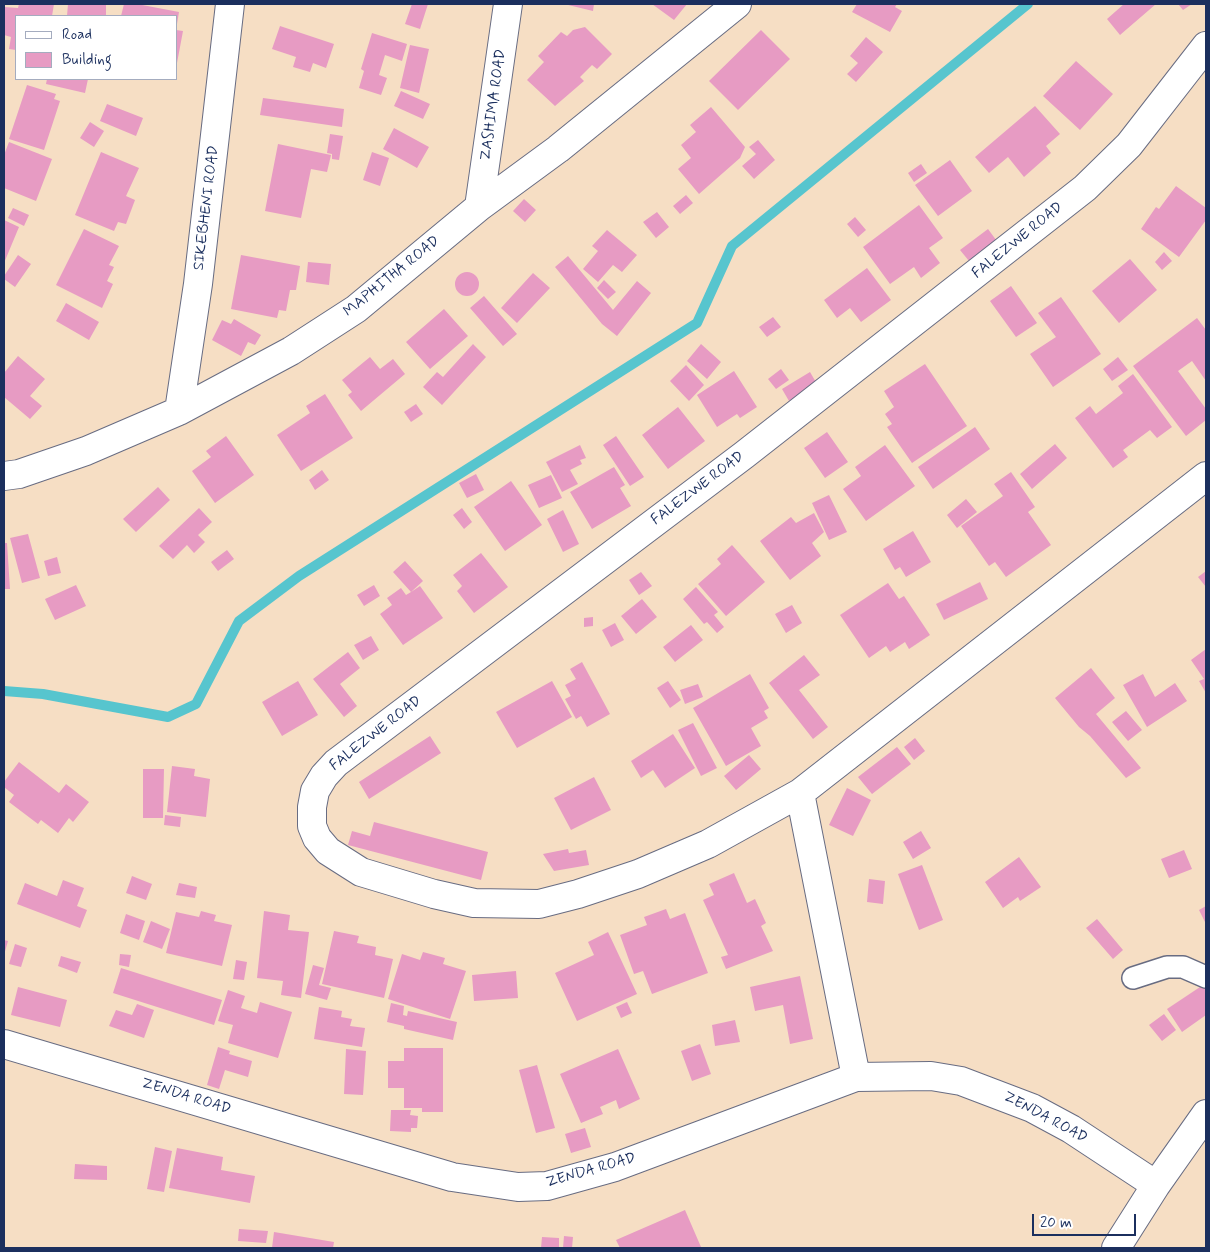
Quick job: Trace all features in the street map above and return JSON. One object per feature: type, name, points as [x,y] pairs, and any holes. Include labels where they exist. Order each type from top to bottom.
[{"type":"street","name":"SIKEBHENI ROAD","points":[[179,411],[198,284],[230,4]]},
{"type":"street","name":"ZASHIMA ROAD","points":[[479,206],[508,4]]},
{"type":"street","name":"MAPHITHA ROAD","points":[[4,476],[19,474],[86,451],[179,411],[291,351],[356,309],[479,206],[558,149],[737,4]]},
{"type":"street","name":"FALEZWE ROAD","points":[[1206,46],[1128,145],[1085,188],[744,455],[336,763],[324,776],[315,791],[312,808],[312,826],[316,838],[328,851],[361,872],[425,892],[474,903],[539,904],[578,894],[629,877],[682,856],[708,844],[800,793],[1206,476]]},
{"type":"street","points":[[800,793],[856,1076]]},
{"type":"street","name":"ZENDA ROAD","points":[[4,1044],[452,1177],[518,1187],[547,1186],[615,1167],[856,1076],[931,1076],[961,1081],[1032,1108],[1071,1129],[1156,1185]]},
{"type":"street","points":[[1116,1248],[1156,1185],[1206,1114]]},
{"type":"lane","points":[[1134,978],[1160,969],[1175,967],[1191,970],[1206,977]]},
{"type":"building","points":[[19,4],[54,4],[52,15],[15,15],[15,50],[9,49],[11,37],[4,35],[4,7],[18,8]]},
{"type":"building","points":[[68,4],[106,4],[106,15],[67,15]]},
{"type":"building","points":[[124,4],[137,4],[179,12],[178,18],[178,15],[121,15]]},
{"type":"building","points":[[412,4],[428,4],[420,29],[405,24]]},
{"type":"building","points":[[564,4],[594,4],[593,11]]},
{"type":"building","points":[[652,4],[687,4],[674,20]]},
{"type":"building","points":[[857,4],[897,4],[895,7],[902,11],[890,32],[852,12]]},
{"type":"building","points":[[1124,4],[1156,4],[1120,35],[1107,19]]},
{"type":"building","points":[[1178,4],[1192,4],[1183,10]]},
{"type":"building","points":[[280,26],[334,44],[326,68],[313,63],[310,72],[293,67],[296,57],[272,49]]},
{"type":"building","points":[[585,27],[612,54],[597,69],[592,65],[580,77],[584,81],[555,106],[527,80],[544,62],[538,56],[561,32],[567,36],[573,30]]},
{"type":"building","points":[[178,30],[183,31],[178,58]]},
{"type":"building","points":[[761,30],[790,59],[738,110],[709,81]]},
{"type":"building","points":[[372,33],[407,44],[402,61],[385,55],[379,75],[387,78],[381,95],[359,88],[364,71],[361,69]]},
{"type":"building","points":[[866,37],[883,52],[856,82],[847,74],[858,63],[850,56]]},
{"type":"building","points":[[410,45],[429,49],[419,93],[400,88]]},
{"type":"building","points":[[1076,61],[1113,94],[1080,130],[1043,96]]},
{"type":"building","points":[[47,80],[88,80],[85,93],[46,84]]},
{"type":"building","points":[[27,85],[56,94],[54,99],[60,101],[44,150],[9,139]]},
{"type":"building","points":[[401,91],[430,104],[423,119],[394,106]]},
{"type":"building","points":[[263,98],[344,109],[342,127],[260,115]]},
{"type":"building","points":[[107,104],[143,118],[136,136],[100,121]]},
{"type":"building","points":[[1035,106],[1060,134],[1046,146],[1051,153],[1024,177],[1008,157],[989,173],[975,157]]},
{"type":"building","points":[[711,107],[745,147],[740,158],[699,194],[678,169],[691,158],[681,145],[696,132],[690,125]]},
{"type":"building","points":[[90,122],[104,131],[94,147],[80,138]]},
{"type":"building","points":[[394,128],[429,147],[417,168],[383,149]]},
{"type":"building","points":[[330,134],[343,136],[339,160],[332,159],[332,154],[327,153]]},
{"type":"building","points":[[758,140],[775,160],[754,179],[742,166],[756,154],[749,147]]},
{"type":"building","points":[[9,142],[52,159],[36,201],[4,188],[4,155]]},
{"type":"building","points":[[278,144],[331,155],[327,172],[311,169],[301,218],[265,211]]},
{"type":"building","points":[[101,152],[139,168],[126,196],[135,200],[126,224],[118,222],[114,231],[75,215]]},
{"type":"building","points":[[372,152],[389,158],[380,186],[363,180]]},
{"type":"building","points":[[950,160],[972,191],[938,216],[915,185]]},
{"type":"building","points":[[921,164],[927,173],[914,182],[908,173]]},
{"type":"building","points":[[1176,186],[1206,208],[1206,220],[1179,257],[1141,229],[1156,207],[1159,209]]},
{"type":"building","points":[[686,195],[693,203],[680,214],[673,206]]},
{"type":"building","points":[[524,199],[536,210],[525,222],[513,211]]},
{"type":"building","points":[[919,205],[943,238],[929,248],[940,263],[921,278],[914,267],[890,284],[863,247]]},
{"type":"building","points":[[13,208],[29,215],[24,226],[8,218]]},
{"type":"building","points":[[657,212],[669,227],[656,238],[643,222]]},
{"type":"building","points":[[855,217],[866,230],[858,237],[847,224]]},
{"type":"building","points":[[4,220],[19,227],[4,263]]},
{"type":"building","points":[[84,229],[119,246],[109,265],[114,267],[107,281],[113,284],[102,308],[56,285]]},
{"type":"building","points":[[988,229],[999,244],[984,257],[980,252],[969,261],[960,250]]},
{"type":"building","points":[[607,230],[637,255],[622,272],[613,265],[598,282],[583,269],[598,251],[592,246]]},
{"type":"building","points":[[1164,252],[1172,261],[1162,270],[1155,262]]},
{"type":"building","points":[[18,255],[31,264],[15,287],[4,279],[4,276]]},
{"type":"building","points":[[241,255],[300,266],[296,290],[290,290],[286,311],[279,310],[277,318],[231,309]]},
{"type":"building","points":[[568,256],[613,310],[637,281],[651,293],[617,336],[602,324],[555,267]]},
{"type":"building","points":[[1130,259],[1157,290],[1119,323],[1092,291]]},
{"type":"building","points":[[308,262],[331,264],[329,285],[306,282]]},
{"type":"building","points":[[867,268],[891,300],[861,322],[850,308],[837,318],[824,300]]},
{"type":"building","points":[[467,272],[476,275],[479,284],[476,293],[467,296],[458,293],[455,284],[458,275]]},
{"type":"building","points":[[533,273],[550,288],[517,323],[501,308]]},
{"type":"building","points":[[604,280],[616,292],[608,299],[597,288]]},
{"type":"building","points":[[1011,286],[1037,323],[1016,337],[990,301]]},
{"type":"building","points":[[484,296],[517,334],[503,346],[470,308]]},
{"type":"building","points":[[1061,297],[1101,354],[1053,387],[1030,354],[1056,337],[1038,313]]},
{"type":"building","points":[[66,303],[99,322],[89,340],[56,321]]},
{"type":"building","points":[[444,309],[468,336],[430,369],[406,342]]},
{"type":"building","points":[[773,317],[781,327],[767,337],[759,327]]},
{"type":"building","points":[[1197,318],[1206,330],[1206,381],[1192,361],[1178,371],[1206,409],[1206,420],[1186,436],[1133,366]]},
{"type":"building","points":[[234,319],[261,335],[255,345],[248,342],[241,356],[212,340],[222,320],[231,324]]},
{"type":"building","points":[[473,344],[486,357],[442,405],[423,387],[437,372],[443,377]]},
{"type":"building","points":[[701,344],[721,362],[707,379],[687,361]]},
{"type":"building","points":[[18,356],[45,379],[30,396],[42,406],[30,419],[4,397],[4,373]]},
{"type":"building","points":[[370,357],[380,369],[393,359],[405,374],[361,411],[348,395],[352,392],[342,380]]},
{"type":"building","points":[[1118,357],[1128,370],[1112,381],[1103,369]]},
{"type":"building","points":[[925,364],[967,426],[912,463],[887,427],[892,424],[885,414],[894,407],[884,391]]},
{"type":"building","points":[[686,365],[704,385],[689,401],[670,381]]},
{"type":"building","points":[[781,369],[789,380],[776,389],[768,379]]},
{"type":"building","points":[[734,371],[757,407],[740,418],[737,414],[717,427],[697,395]]},
{"type":"building","points":[[810,372],[817,384],[789,401],[782,389]]},
{"type":"building","points":[[1133,374],[1172,427],[1157,438],[1150,430],[1123,450],[1128,457],[1113,468],[1075,418],[1090,406],[1096,414],[1123,393],[1118,386]]},
{"type":"building","points":[[325,394],[353,438],[301,471],[277,435],[310,413],[306,406]]},
{"type":"building","points":[[416,404],[423,414],[411,422],[404,412]]},
{"type":"building","points":[[678,407],[705,441],[668,469],[642,435]]},
{"type":"building","points":[[975,427],[990,449],[933,489],[918,467]]},
{"type":"building","points":[[827,432],[848,462],[825,478],[804,448]]},
{"type":"building","points":[[226,436],[254,475],[215,503],[192,471],[211,457],[206,451]]},
{"type":"building","points":[[616,436],[644,477],[630,486],[603,445]]},
{"type":"building","points":[[1055,444],[1067,458],[1032,489],[1020,474]]},
{"type":"building","points":[[580,445],[586,458],[580,460],[582,464],[570,470],[578,484],[562,492],[546,462]]},
{"type":"building","points":[[885,445],[915,486],[866,521],[843,489],[861,476],[855,467]]},
{"type":"building","points":[[614,467],[625,485],[620,488],[631,506],[592,529],[570,492]]},
{"type":"building","points":[[322,470],[329,480],[315,490],[309,480]]},
{"type":"building","points":[[1011,472],[1035,507],[1028,512],[1051,545],[1006,577],[995,562],[989,566],[961,526],[1003,496],[994,484]]},
{"type":"building","points":[[476,474],[484,490],[467,498],[459,483]]},
{"type":"building","points":[[551,475],[562,498],[539,508],[528,485]]},
{"type":"building","points":[[511,481],[542,525],[505,551],[474,507]]},
{"type":"building","points":[[158,487],[170,500],[136,532],[123,519]]},
{"type":"building","points":[[829,495],[847,532],[829,540],[812,503]]},
{"type":"building","points":[[966,499],[977,512],[957,528],[947,515]]},
{"type":"building","points":[[199,508],[212,522],[198,535],[205,542],[194,553],[187,545],[173,559],[159,546]]},
{"type":"building","points":[[462,508],[472,522],[464,529],[453,515]]},
{"type":"building","points":[[563,510],[579,544],[563,552],[547,519]]},
{"type":"building","points":[[814,513],[824,532],[812,543],[821,556],[790,580],[760,541],[791,517],[796,523]]},
{"type":"building","points":[[913,531],[931,562],[906,577],[900,567],[895,570],[883,549]]},
{"type":"building","points":[[28,534],[40,578],[22,583],[10,538]]},
{"type":"building","points":[[4,543],[7,543],[10,589],[4,589]]},
{"type":"building","points":[[732,545],[765,582],[726,616],[698,584],[721,564],[717,559]]},
{"type":"building","points":[[227,550],[234,559],[218,571],[211,562]]},
{"type":"building","points":[[481,553],[508,587],[474,613],[457,591],[462,586],[453,575]]},
{"type":"building","points":[[57,557],[61,573],[48,576],[44,561]]},
{"type":"building","points":[[405,561],[423,581],[411,592],[393,572]]},
{"type":"building","points":[[1206,571],[1206,587],[1198,577]]},
{"type":"building","points":[[641,572],[652,586],[639,595],[629,580]]},
{"type":"building","points":[[980,582],[988,599],[944,620],[936,604]]},
{"type":"building","points":[[888,583],[899,599],[904,596],[930,635],[909,649],[905,642],[890,652],[886,646],[869,658],[840,615]]},
{"type":"building","points":[[76,585],[86,606],[55,620],[45,599]]},
{"type":"building","points":[[374,585],[380,596],[364,606],[357,595]]},
{"type":"building","points":[[420,586],[443,618],[403,645],[380,614],[392,605],[387,598],[401,588],[406,595]]},
{"type":"building","points":[[696,587],[718,612],[714,615],[724,627],[717,633],[707,622],[704,624],[683,599]]},
{"type":"building","points":[[642,599],[657,617],[636,634],[621,616]]},
{"type":"building","points":[[792,605],[802,623],[786,633],[775,614]]},
{"type":"building","points":[[593,617],[593,626],[584,627],[584,618]]},
{"type":"building","points":[[615,623],[624,640],[611,647],[602,630]]},
{"type":"building","points":[[691,625],[703,640],[675,662],[663,647]]},
{"type":"building","points":[[371,636],[379,650],[363,660],[354,645]]},
{"type":"building","points":[[1206,649],[1206,693],[1199,681],[1204,679],[1191,660]]},
{"type":"building","points":[[348,652],[360,668],[340,684],[357,706],[344,717],[313,679]]},
{"type":"building","points":[[804,655],[820,675],[799,690],[828,727],[813,739],[769,683]]},
{"type":"building","points":[[582,662],[610,714],[587,727],[581,716],[576,719],[565,699],[571,696],[565,685],[576,679],[570,669]]},
{"type":"building","points":[[1091,668],[1115,698],[1096,714],[1141,768],[1126,778],[1055,698]]},
{"type":"building","points":[[750,674],[769,708],[764,711],[768,718],[751,728],[761,746],[726,766],[693,708]]},
{"type":"building","points":[[1143,674],[1155,697],[1175,683],[1187,701],[1147,727],[1123,685]]},
{"type":"building","points":[[298,681],[318,715],[282,736],[262,702]]},
{"type":"building","points":[[552,681],[572,717],[517,748],[496,712]]},
{"type":"building","points":[[668,681],[681,700],[670,708],[657,688]]},
{"type":"building","points":[[698,684],[703,697],[685,704],[680,690]]},
{"type":"building","points":[[1126,711],[1142,730],[1128,741],[1112,722]]},
{"type":"building","points":[[693,723],[717,768],[701,776],[678,730]]},
{"type":"building","points":[[673,734],[695,768],[665,788],[653,770],[641,778],[631,761]]},
{"type":"building","points":[[430,736],[441,753],[369,799],[359,782]]},
{"type":"building","points":[[915,738],[925,751],[914,760],[904,747]]},
{"type":"building","points":[[897,747],[911,764],[872,794],[858,777]]},
{"type":"building","points":[[749,755],[761,769],[736,790],[724,776]]},
{"type":"building","points":[[19,762],[59,793],[66,784],[89,802],[73,822],[69,818],[58,833],[41,820],[38,824],[9,802],[14,795],[4,787],[4,782]]},
{"type":"building","points":[[172,766],[195,769],[194,776],[210,779],[206,817],[167,812]]},
{"type":"building","points":[[143,769],[164,769],[163,818],[143,818]]},
{"type":"building","points":[[594,777],[611,810],[571,830],[554,798]]},
{"type":"building","points":[[847,788],[871,800],[853,836],[829,825]]},
{"type":"building","points":[[165,815],[181,817],[180,827],[164,825]]},
{"type":"building","points":[[374,822],[488,852],[481,880],[348,845],[352,831],[370,836]]},
{"type":"building","points":[[921,831],[931,848],[913,859],[903,842]]},
{"type":"building","points":[[568,849],[569,853],[586,850],[589,865],[554,871],[543,854]]},
{"type":"building","points":[[1184,850],[1192,869],[1169,878],[1161,859]]},
{"type":"building","points":[[1019,857],[1041,887],[1020,901],[1018,897],[1003,908],[985,882]]},
{"type":"building","points":[[922,865],[943,920],[919,930],[898,874]]},
{"type":"building","points":[[734,873],[747,903],[755,899],[766,923],[761,926],[773,951],[726,969],[721,957],[728,955],[703,900],[714,895],[709,884]]},
{"type":"building","points":[[132,876],[152,884],[146,900],[126,893]]},
{"type":"building","points":[[869,879],[885,881],[883,904],[867,902]]},
{"type":"building","points":[[63,880],[84,888],[77,906],[87,910],[80,928],[17,904],[25,883],[57,896]]},
{"type":"building","points":[[179,883],[197,887],[195,898],[176,895]]},
{"type":"building","points":[[1206,906],[1206,924],[1199,910]]},
{"type":"building","points":[[666,909],[670,919],[685,913],[708,973],[652,994],[643,971],[634,974],[620,935],[647,925],[644,917]]},
{"type":"building","points":[[201,911],[216,915],[214,921],[232,925],[222,966],[166,953],[176,912],[199,917]]},
{"type":"building","points":[[264,911],[290,915],[288,930],[309,932],[301,998],[281,995],[283,981],[257,978]]},
{"type":"building","points":[[126,914],[145,921],[139,940],[120,933]]},
{"type":"building","points":[[1097,919],[1123,950],[1113,959],[1086,928]]},
{"type":"building","points":[[151,921],[170,929],[162,949],[143,942]]},
{"type":"building","points":[[334,931],[359,936],[357,943],[376,947],[375,955],[393,959],[384,998],[322,984]]},
{"type":"building","points":[[608,932],[637,994],[577,1021],[555,973],[594,955],[588,942]]},
{"type":"building","points":[[4,940],[8,941],[4,955]]},
{"type":"building","points":[[15,944],[27,948],[21,967],[9,964]]},
{"type":"building","points":[[423,952],[445,958],[443,964],[466,971],[450,1019],[388,999],[402,954],[420,960]]},
{"type":"building","points":[[120,954],[131,955],[129,967],[119,965]]},
{"type":"building","points":[[61,956],[81,962],[77,973],[58,966]]},
{"type":"building","points":[[236,960],[247,962],[244,980],[233,979]]},
{"type":"building","points":[[313,965],[324,968],[319,985],[331,988],[327,1000],[305,994]]},
{"type":"building","points":[[121,968],[222,1000],[214,1025],[113,993]]},
{"type":"building","points":[[516,971],[518,998],[474,1001],[472,975]]},
{"type":"building","points":[[800,976],[813,1039],[790,1044],[783,1005],[755,1011],[750,987]]},
{"type":"building","points":[[1203,985],[1206,991],[1206,1015],[1182,1032],[1167,1009]]},
{"type":"building","points":[[18,987],[67,1000],[60,1027],[11,1015]]},
{"type":"building","points":[[228,990],[245,996],[241,1008],[257,1013],[260,1002],[292,1012],[278,1058],[228,1043],[233,1025],[218,1021]]},
{"type":"building","points":[[627,1002],[632,1013],[621,1018],[616,1007]]},
{"type":"building","points":[[391,1003],[404,1006],[403,1015],[407,1016],[408,1011],[457,1022],[453,1040],[404,1029],[404,1026],[387,1022]]},
{"type":"building","points":[[137,1004],[154,1010],[144,1038],[109,1026],[116,1010],[132,1015]]},
{"type":"building","points":[[319,1007],[342,1011],[341,1017],[352,1019],[350,1026],[365,1028],[362,1047],[314,1039]]},
{"type":"building","points":[[1164,1014],[1176,1030],[1162,1041],[1149,1025]]},
{"type":"building","points":[[735,1020],[740,1042],[715,1046],[712,1025]]},
{"type":"building","points":[[700,1044],[711,1074],[692,1081],[681,1051]]},
{"type":"building","points":[[218,1047],[230,1051],[229,1054],[252,1061],[248,1077],[225,1070],[219,1089],[207,1085]]},
{"type":"building","points":[[404,1048],[443,1048],[443,1112],[422,1112],[422,1108],[404,1108],[404,1088],[388,1088],[388,1061],[404,1061]]},
{"type":"building","points":[[346,1049],[366,1051],[363,1095],[344,1094]]},
{"type":"building","points":[[618,1049],[640,1099],[619,1109],[616,1100],[600,1107],[603,1114],[581,1123],[560,1074]]},
{"type":"building","points":[[537,1065],[555,1128],[536,1133],[519,1070]]},
{"type":"building","points":[[391,1110],[411,1110],[410,1115],[418,1116],[417,1128],[411,1128],[411,1132],[390,1131]]},
{"type":"building","points":[[585,1128],[591,1147],[571,1153],[565,1134]]},
{"type":"building","points":[[155,1147],[172,1151],[164,1192],[147,1189]]},
{"type":"building","points":[[177,1148],[223,1157],[221,1170],[255,1176],[250,1203],[169,1188]]},
{"type":"building","points":[[75,1164],[107,1166],[107,1180],[74,1179]]},
{"type":"building","points":[[685,1210],[701,1247],[620,1248],[616,1240]]},
{"type":"building","points":[[239,1229],[268,1231],[266,1243],[238,1241]]},
{"type":"building","points":[[274,1232],[334,1242],[333,1248],[272,1248]]},
{"type":"building","points":[[564,1236],[573,1237],[572,1248],[563,1248]]},
{"type":"building","points":[[542,1237],[559,1238],[559,1248],[541,1248]]},
{"type":"waterway","points":[[4,691],[43,694],[168,717],[196,704],[239,621],[299,576],[697,323],[732,246],[1028,4]]}]
